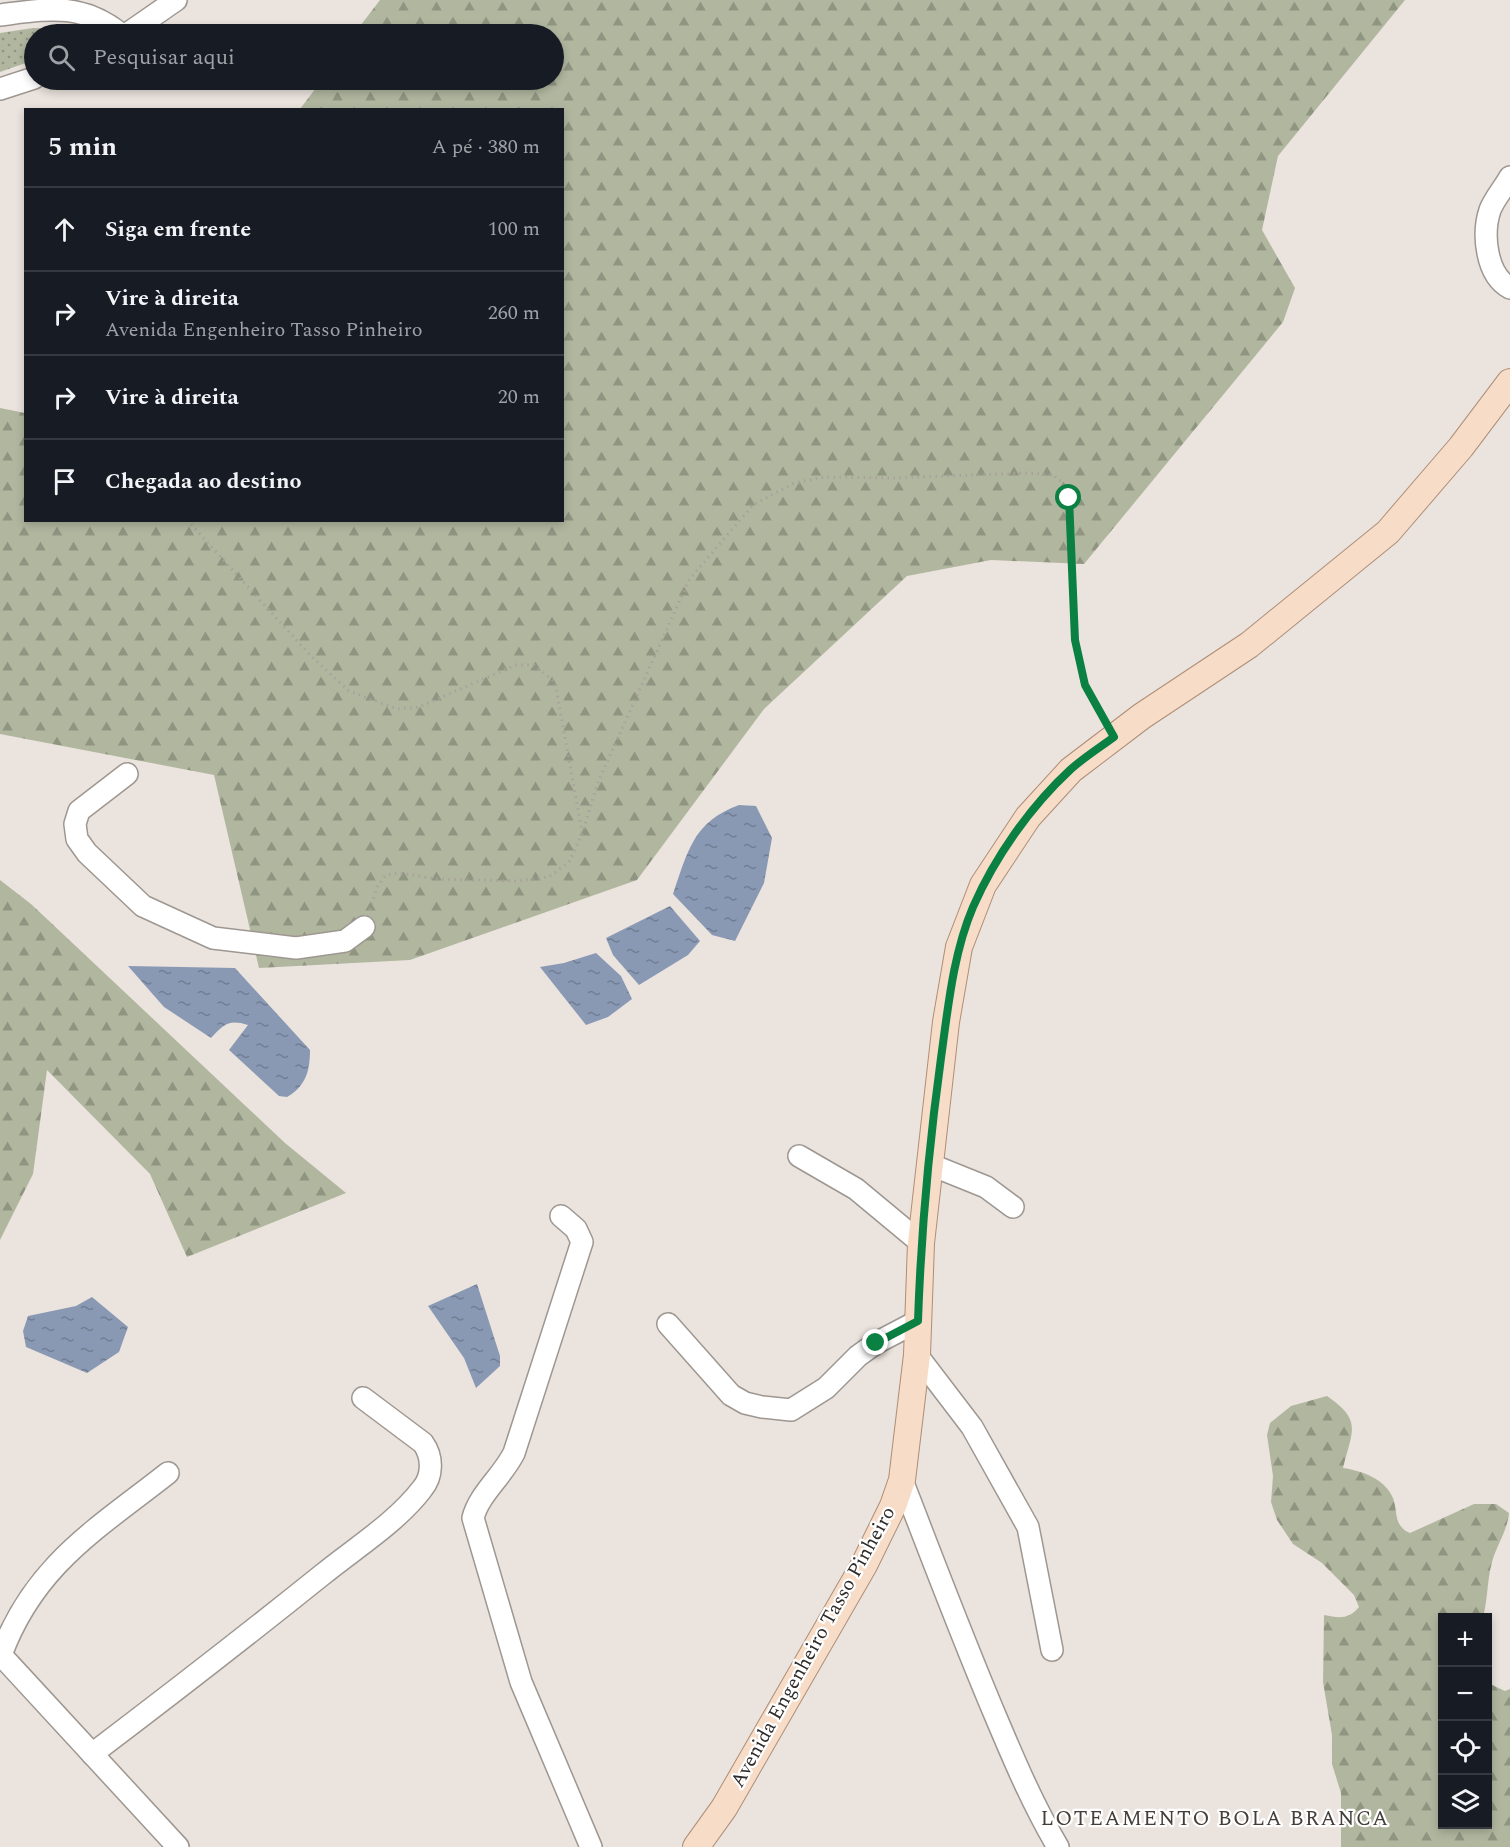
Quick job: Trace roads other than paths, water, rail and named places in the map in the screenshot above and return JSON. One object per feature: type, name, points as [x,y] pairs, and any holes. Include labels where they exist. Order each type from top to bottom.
[{"type":"main road","name":"Avenida Engenheiro Tasso Pinheiro","points":[[696,1847],[724,1808],[864,1565],[893,1506],[902,1479],[917,1355],[921,1243],[928,1164],[946,1022],[959,947],[983,885],[1028,817],[1071,770],[1114,737],[1249,645],[1388,532],[1461,447],[1510,382]]},
{"type":"street","points":[[141,24],[176,0]]},
{"type":"street","points":[[2,10],[42,5],[90,14],[108,24]]},
{"type":"street","points":[[0,89],[24,81]]},
{"type":"street","points":[[1510,177],[1491,210],[1486,237],[1490,261],[1504,285],[1510,288]]},
{"type":"street","points":[[127,774],[79,811],[75,824],[77,840],[87,854],[143,906],[213,938],[296,948],[345,941],[364,927]]},
{"type":"street","points":[[799,1156],[856,1189],[921,1243]]},
{"type":"street","points":[[928,1164],[986,1187],[1013,1207]]},
{"type":"street","points":[[561,1216],[576,1229],[582,1242],[514,1453],[504,1473],[476,1506],[473,1518],[521,1682],[591,1847]]},
{"type":"street","points":[[669,1324],[731,1395],[753,1405],[791,1410],[826,1388],[858,1356],[918,1321]]},
{"type":"street","points":[[917,1355],[972,1427],[1028,1527],[1052,1650]]},
{"type":"street","points":[[93,1754],[295,1596],[389,1520],[423,1488],[430,1474],[429,1451],[363,1398]]},
{"type":"street","points":[[168,1473],[61,1557],[38,1585],[20,1613],[1,1654],[178,1847]]},
{"type":"street","points":[[902,1479],[995,1716],[1039,1816],[1058,1847]]},
{"type":"water","points":[[739,805],[756,806],[772,838],[764,883],[735,941],[712,935],[673,894],[688,851],[702,829],[711,820]]},
{"type":"water","points":[[670,906],[700,941],[688,955],[639,985],[613,955],[606,938]]},
{"type":"water","points":[[596,953],[621,976],[632,999],[608,1017],[586,1025],[540,967],[564,963]]},
{"type":"water","points":[[128,966],[235,968],[310,1050],[308,1071],[303,1083],[287,1097],[279,1096],[229,1050],[248,1025],[227,1024],[211,1038],[164,1007]]},
{"type":"water","points":[[477,1284],[500,1356],[500,1366],[476,1388],[464,1358],[428,1306]]},
{"type":"water","points":[[92,1297],[128,1327],[119,1352],[87,1373],[26,1347],[23,1331],[28,1316],[76,1306]]},
{"type":"district","name":"LOTEAMENTO BOLA BRANCA","points":[[1215,1819]]}]
